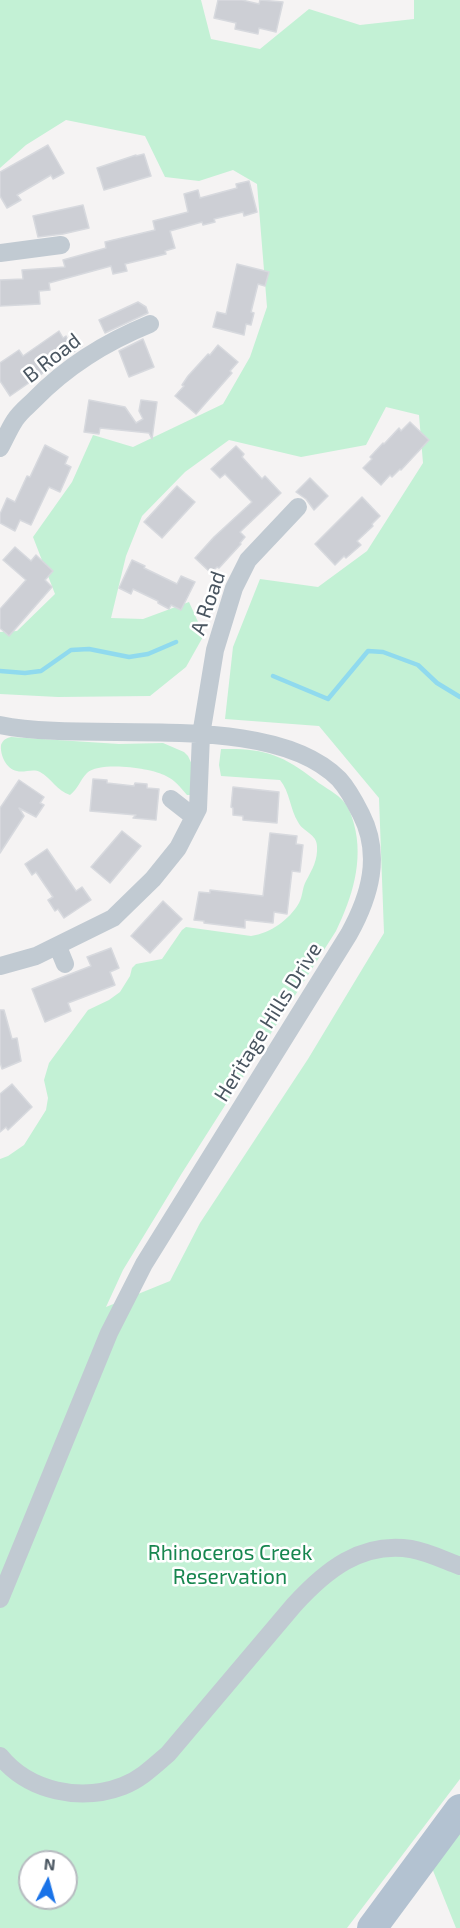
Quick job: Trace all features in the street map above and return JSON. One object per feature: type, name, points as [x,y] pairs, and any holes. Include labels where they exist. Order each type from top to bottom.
[{"type":"main road","points":[[372,1928],[460,1809]]},
{"type":"street","points":[[0,253],[61,245]]},
{"type":"street","name":"B Road","points":[[0,448],[16,419],[45,389],[68,370],[101,349],[130,332],[150,324]]},
{"type":"street","name":"A Road","points":[[0,966],[58,947],[113,918],[146,873],[178,848],[198,809],[201,735],[215,650],[234,588],[248,560],[298,507]]},
{"type":"street","name":"Heritage Hills Drive","points":[[0,725],[30,729],[201,735],[245,739],[297,752],[320,764],[339,780],[353,799],[365,822],[371,846],[372,869],[369,889],[349,934],[144,1264],[126,1297],[91,1375],[0,1599]]},
{"type":"street","points":[[171,799],[194,817]]},
{"type":"street","points":[[58,947],[65,964]]},
{"type":"street","points":[[0,1756],[26,1778],[50,1789],[75,1794],[100,1794],[125,1786],[146,1774],[168,1754],[315,1581],[337,1564],[359,1553],[386,1548],[411,1549],[460,1566]]},
{"type":"street","points":[[438,1557],[460,1574]]},
{"type":"green space","name":"Rhinoceros Creek Reservation","points":[[0,0],[201,0],[211,39],[260,49],[309,9],[360,25],[414,19],[414,0],[460,0],[460,1779],[347,1928],[0,1928],[0,1159],[24,1145],[46,1110],[48,1098],[44,1080],[49,1063],[88,1010],[120,992],[136,964],[162,959],[186,927],[251,936],[279,925],[299,903],[316,860],[315,839],[298,822],[280,780],[221,776],[219,765],[221,749],[271,754],[292,764],[342,799],[350,813],[357,838],[355,879],[336,931],[182,1173],[123,1270],[106,1307],[170,1281],[200,1223],[308,1059],[384,933],[379,798],[319,726],[225,719],[233,647],[260,579],[318,587],[367,551],[423,463],[419,415],[386,407],[366,445],[301,457],[229,440],[185,472],[142,516],[126,556],[111,618],[143,619],[189,602],[204,635],[186,667],[150,696],[58,697],[0,694],[0,632],[17,631],[55,594],[33,537],[72,482],[93,435],[133,447],[223,404],[250,357],[267,307],[257,184],[233,170],[199,181],[165,177],[145,136],[66,120],[26,145],[0,168]]},
{"type":"green space","points":[[11,737],[119,744],[163,743],[188,756],[196,773],[193,795],[187,795],[172,780],[159,773],[138,768],[103,767],[87,773],[70,795],[61,791],[40,772],[10,768],[3,757],[1,745]]},
{"type":"green space","points":[[460,1830],[460,1928],[456,1928],[432,1868]]},
{"type":"building","points":[[218,0],[242,0],[259,4],[260,0],[283,2],[276,32],[259,28],[258,34],[235,29],[236,23],[214,18]]},
{"type":"building","points":[[48,145],[64,173],[53,179],[51,175],[17,195],[21,200],[7,208],[0,196],[0,172]]},
{"type":"building","points":[[144,154],[151,176],[104,190],[97,168]]},
{"type":"building","points":[[249,181],[257,212],[244,216],[243,212],[214,219],[215,222],[203,225],[202,222],[170,231],[175,248],[165,251],[166,254],[125,264],[127,271],[113,274],[111,266],[49,283],[50,290],[39,291],[40,304],[0,306],[0,280],[23,279],[22,270],[65,267],[63,260],[106,248],[105,242],[155,230],[153,221],[188,212],[184,194],[198,190],[200,198],[237,188],[236,184]]},
{"type":"building","points":[[83,205],[89,228],[38,237],[33,216]]},
{"type":"building","points":[[237,264],[269,272],[265,286],[258,284],[251,312],[254,313],[251,325],[246,324],[244,335],[213,327],[217,312],[226,314]]},
{"type":"building","points":[[138,302],[146,307],[148,313],[105,333],[99,320]]},
{"type":"building","points":[[59,331],[63,338],[66,336],[68,340],[75,336],[82,346],[10,396],[0,381],[0,363],[19,350],[23,356]]},
{"type":"building","points":[[143,339],[154,367],[129,377],[119,351]]},
{"type":"building","points":[[218,345],[238,362],[230,371],[232,373],[196,414],[175,396],[184,386],[182,385],[188,376]]},
{"type":"building","points":[[89,400],[125,407],[136,423],[143,419],[139,411],[141,400],[157,402],[152,439],[149,433],[100,428],[99,434],[84,432]]},
{"type":"building","points":[[410,422],[429,440],[401,470],[392,477],[390,475],[381,485],[363,468],[383,443],[399,428],[401,431]]},
{"type":"building","points":[[45,445],[68,457],[65,464],[71,467],[60,492],[49,487],[31,525],[20,520],[15,531],[0,523],[0,514],[7,498],[15,502]]},
{"type":"building","points":[[236,446],[244,454],[242,457],[262,479],[265,476],[281,493],[240,532],[245,537],[241,544],[219,568],[217,567],[211,573],[195,558],[252,502],[225,474],[220,478],[211,469]]},
{"type":"building","points":[[310,478],[328,496],[314,510],[306,499],[296,492]]},
{"type":"building","points":[[177,486],[195,502],[162,538],[144,522]]},
{"type":"building","points":[[362,497],[380,516],[357,541],[361,545],[335,565],[315,544]]},
{"type":"building","points":[[15,547],[31,561],[36,555],[53,571],[45,580],[52,587],[9,636],[0,628],[0,609],[26,580],[3,560]]},
{"type":"building","points":[[132,560],[177,584],[181,576],[195,582],[181,610],[171,605],[169,609],[133,589],[131,594],[119,588]]},
{"type":"building","points":[[93,779],[134,786],[135,783],[147,784],[147,788],[159,789],[156,820],[133,818],[136,815],[90,811]]},
{"type":"building","points":[[19,780],[44,797],[40,803],[44,805],[36,817],[19,808],[24,816],[0,853],[0,808]]},
{"type":"building","points":[[233,787],[279,792],[277,823],[243,820],[243,816],[233,815],[231,807]]},
{"type":"building","points":[[122,831],[141,846],[110,883],[91,867]]},
{"type":"building","points":[[270,833],[297,836],[296,844],[303,845],[300,872],[292,871],[287,914],[274,912],[273,923],[245,920],[245,928],[194,920],[199,892],[210,893],[210,890],[263,896]]},
{"type":"building","points":[[47,849],[76,891],[82,887],[91,900],[64,918],[58,909],[55,911],[48,900],[53,897],[36,872],[32,875],[25,864]]},
{"type":"building","points":[[163,901],[182,919],[150,953],[131,936]]},
{"type":"building","points":[[111,948],[119,968],[110,972],[115,985],[68,1003],[71,1011],[45,1022],[32,989],[91,966],[87,957]]},
{"type":"building","points":[[0,1010],[4,1010],[12,1039],[17,1038],[21,1061],[2,1069],[0,1062]]},
{"type":"building","points":[[12,1084],[32,1107],[8,1130],[6,1127],[0,1132],[0,1094]]},
{"type":"waterway","points":[[0,671],[25,673],[41,671],[71,650],[89,649],[129,657],[148,654],[176,642]]},
{"type":"waterway","points":[[273,676],[328,699],[368,651],[383,652],[418,665],[437,683],[460,697]]}]
